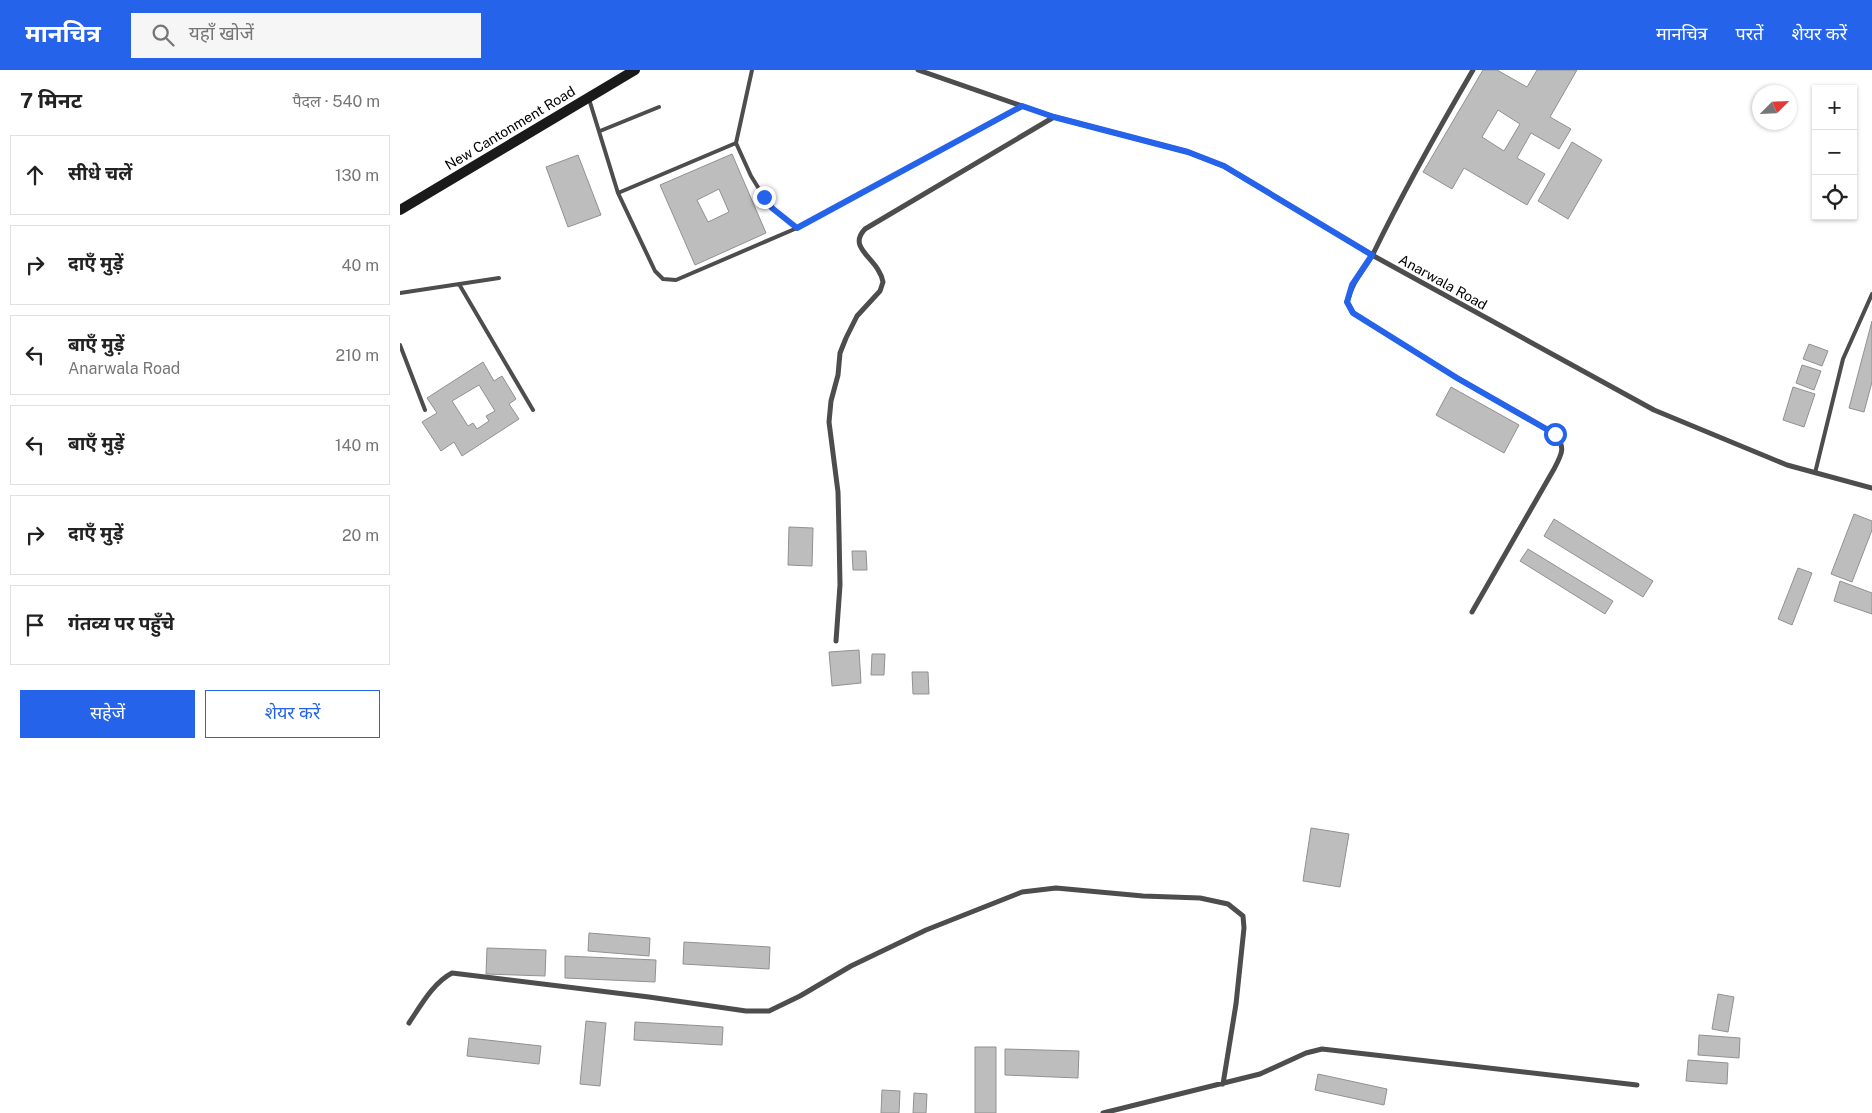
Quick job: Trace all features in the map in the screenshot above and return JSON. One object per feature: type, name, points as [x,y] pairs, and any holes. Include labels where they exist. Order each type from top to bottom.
[{"type":"street","name":"New Cantonment Road","points":[[400,210],[634,70]]},
{"type":"street","name":"Anarwala Road","points":[[918,70],[1054,117],[1188,152],[1224,166],[1372,255],[1654,410],[1787,464],[1872,488]]},
{"type":"street","points":[[1472,612],[1554,469],[1562,453],[1562,442],[1555,434],[1457,378],[1353,313],[1347,302],[1352,285],[1372,255],[1407,185],[1473,70]]},
{"type":"street","points":[[836,641],[840,585],[839,533],[838,492],[829,422],[831,401],[838,374],[840,353],[846,338],[857,316],[880,291],[883,282],[882,273],[860,248],[858,241],[860,234],[865,229],[1054,117]]},
{"type":"street","points":[[409,1023],[434,987],[444,977],[452,973],[649,996],[746,1011],[769,1011],[800,996],[851,966],[926,930],[1022,892],[1056,888],[1143,896],[1200,898],[1228,904],[1243,916],[1244,928],[1236,1004],[1223,1084]]},
{"type":"street","points":[[1103,1113],[1260,1074],[1306,1053],[1322,1049],[1638,1085]]},
{"type":"lane","points":[[752,70],[736,143],[751,176],[764,197],[772,208],[797,228]]},
{"type":"lane","points":[[588,97],[618,192],[655,272],[670,281],[797,228],[1022,106]]},
{"type":"lane","points":[[600,131],[659,107]]},
{"type":"lane","points":[[618,192],[736,143]]},
{"type":"lane","points":[[400,293],[499,278]]},
{"type":"lane","points":[[460,284],[533,410]]},
{"type":"lane","points":[[1815,473],[1843,359],[1872,294]]},
{"type":"lane","points":[[400,345],[426,410]]},
{"type":"building","points":[[1483,70],[1497,70],[1527,87],[1537,70],[1577,70],[1550,117],[1571,129],[1559,149],[1531,133],[1517,158],[1545,174],[1527,205],[1464,168],[1452,189],[1423,172]],"holes":[[[1498,110],[1520,124],[1504,151],[1482,137]]]},
{"type":"building","points":[[1572,142],[1602,160],[1568,219],[1538,201]]},
{"type":"building","points":[[732,154],[766,233],[695,265],[660,185]],"holes":[[[719,189],[729,212],[708,222],[697,200]]]},
{"type":"building","points":[[578,155],[601,215],[568,227],[546,167]]},
{"type":"building","points":[[1872,321],[1872,382],[1864,412],[1849,408]]},
{"type":"building","points":[[1809,344],[1828,351],[1822,366],[1803,359]]},
{"type":"building","points":[[483,362],[494,381],[502,376],[516,399],[509,404],[519,419],[462,456],[454,442],[441,451],[422,422],[437,413],[427,398]],"holes":[[[479,385],[495,411],[486,416],[489,421],[477,429],[473,423],[468,426],[452,401]]]},
{"type":"building","points":[[1802,365],[1821,371],[1814,390],[1796,383]]},
{"type":"building","points":[[1451,387],[1519,425],[1504,453],[1436,415]]},
{"type":"building","points":[[1793,387],[1815,394],[1804,427],[1783,420]]},
{"type":"building","points":[[1854,514],[1872,521],[1872,530],[1852,582],[1831,574]]},
{"type":"building","points":[[1554,519],[1653,581],[1643,597],[1544,536]]},
{"type":"building","points":[[789,527],[813,528],[812,566],[788,565]]},
{"type":"building","points":[[1528,549],[1613,601],[1605,614],[1520,561]]},
{"type":"building","points":[[852,551],[866,551],[867,570],[853,570]]},
{"type":"building","points":[[1798,568],[1812,573],[1792,625],[1778,619]]},
{"type":"building","points":[[1840,581],[1872,593],[1872,614],[1834,601]]},
{"type":"building","points":[[859,650],[861,683],[832,686],[829,652]]},
{"type":"building","points":[[872,654],[885,654],[884,675],[871,675]]},
{"type":"building","points":[[912,672],[928,672],[929,694],[913,694]]},
{"type":"building","points":[[1311,828],[1349,834],[1340,887],[1303,881]]},
{"type":"building","points":[[589,933],[650,938],[649,956],[588,951]]},
{"type":"building","points":[[684,942],[770,947],[769,969],[683,964]]},
{"type":"building","points":[[487,948],[546,950],[545,976],[486,974]]},
{"type":"building","points":[[565,956],[656,960],[655,982],[565,978]]},
{"type":"building","points":[[1718,994],[1734,997],[1728,1032],[1712,1029]]},
{"type":"building","points":[[586,1021],[606,1023],[600,1086],[580,1084]]},
{"type":"building","points":[[635,1022],[723,1027],[722,1045],[634,1040]]},
{"type":"building","points":[[1699,1035],[1740,1038],[1739,1058],[1698,1055]]},
{"type":"building","points":[[469,1038],[541,1046],[539,1064],[467,1056]]},
{"type":"building","points":[[975,1047],[996,1047],[996,1113],[975,1113]]},
{"type":"building","points":[[1005,1049],[1079,1051],[1078,1078],[1005,1075]]},
{"type":"building","points":[[1688,1060],[1728,1063],[1727,1084],[1686,1081]]},
{"type":"building","points":[[1318,1074],[1387,1089],[1384,1105],[1315,1090]]},
{"type":"building","points":[[882,1090],[900,1091],[899,1113],[881,1113]]},
{"type":"building","points":[[914,1093],[927,1094],[926,1113],[913,1113]]},
{"type":"route","points":[[764,197],[772,208],[797,228],[1022,106],[1054,117],[1188,152],[1224,166],[1372,255],[1352,285],[1347,302],[1353,313],[1457,378],[1555,434]]}]
